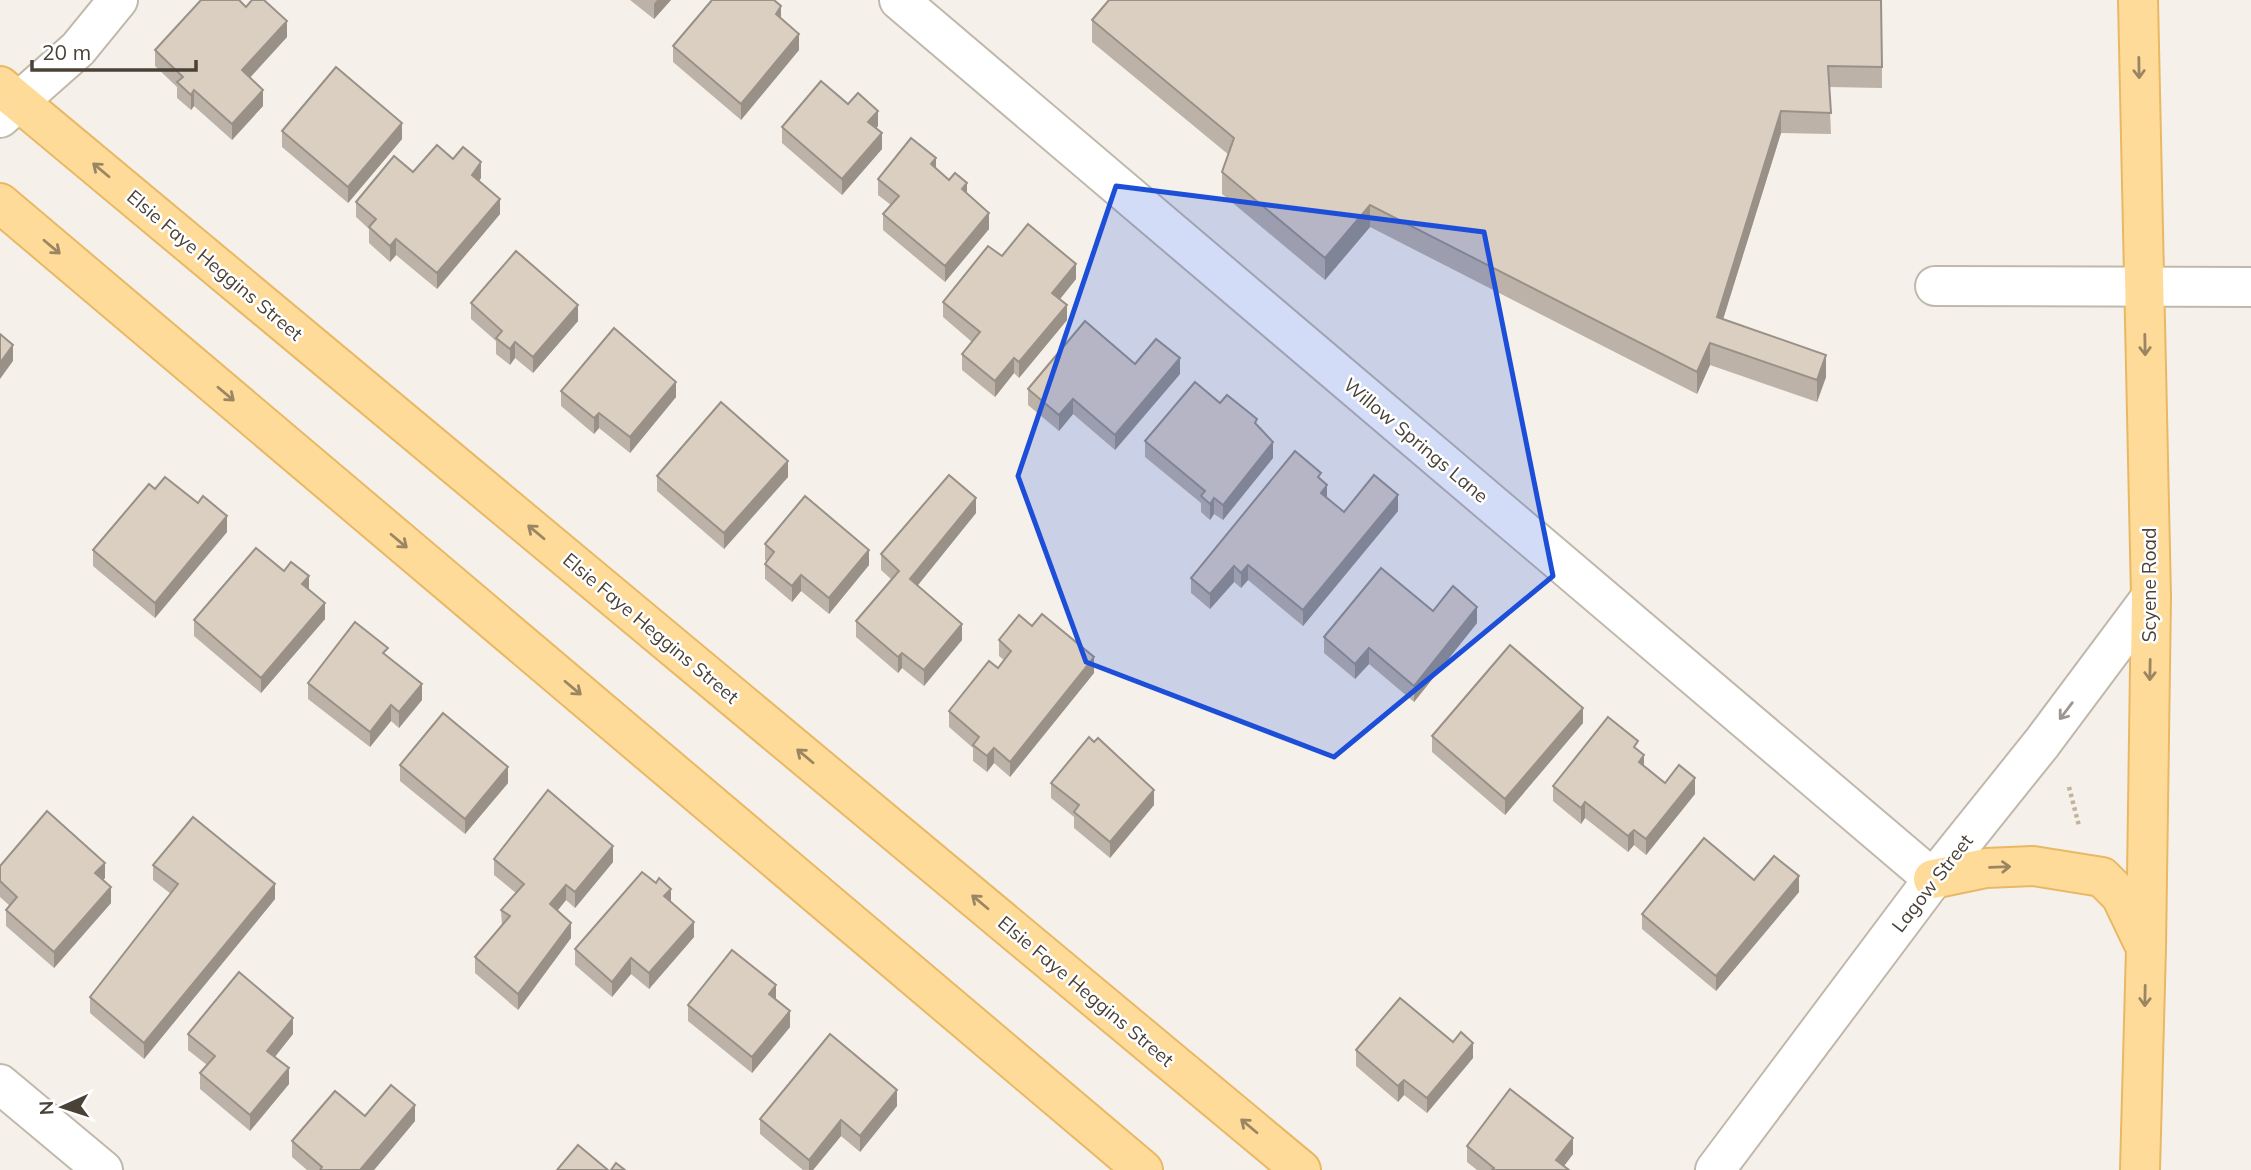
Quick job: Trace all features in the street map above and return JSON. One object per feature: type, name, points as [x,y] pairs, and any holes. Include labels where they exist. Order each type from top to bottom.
[{"type":"main road","name":"Scyene Road","points":[[2138,0],[2151,597],[2140,1170]]},
{"type":"main road","name":"Elsie Faye Heggins Street","points":[[6,102],[1301,1170]]},
{"type":"main road","points":[[0,203],[1143,1170]]},
{"type":"main road","points":[[1933,879],[1986,868],[2033,866],[2102,877],[2121,897],[2146,948]]},
{"type":"street","points":[[6,102],[78,49],[118,0]]},
{"type":"street","name":"Willow Springs Lane","points":[[899,0],[1933,879]]},
{"type":"street","points":[[1935,286],[2251,287]]},
{"type":"street","name":"Lagow Street","points":[[1715,1170],[1933,879],[2042,743],[2151,597]]},
{"type":"street","points":[[0,1084],[103,1170]]},
{"type":"path","points":[[2068,781],[2079,827]]},
{"type":"highlighted area","points":[[1116,186],[1484,232],[1553,576],[1334,757],[1086,662],[1018,476]]},
{"type":"building","points":[[201,0],[239,0],[246,7],[252,0],[264,0],[287,21],[242,70],[263,90],[232,124],[194,90],[191,95],[177,82],[183,77],[155,50]]},
{"type":"building","points":[[712,0],[774,0],[781,6],[776,14],[799,34],[741,104],[673,46]]},
{"type":"building","points":[[1109,0],[1881,0],[1882,67],[1828,66],[1831,113],[1781,111],[1717,317],[1826,355],[1817,380],[1710,343],[1697,372],[1370,205],[1325,258],[1222,172],[1234,138],[1092,20]]},
{"type":"building","points":[[336,67],[402,123],[348,187],[282,131]]},
{"type":"building","points":[[821,81],[848,104],[858,93],[878,111],[868,122],[882,133],[842,179],[782,127]]},
{"type":"building","points":[[911,138],[936,158],[931,164],[949,180],[955,173],[967,183],[962,189],[989,213],[945,266],[883,214],[899,196],[878,179]]},
{"type":"building","points":[[437,145],[453,159],[463,147],[481,162],[472,175],[500,199],[437,273],[396,239],[390,246],[369,227],[376,219],[356,202],[394,156],[413,172]]},
{"type":"building","points":[[1028,224],[1076,264],[1052,293],[1067,305],[1019,362],[1014,358],[995,381],[962,354],[980,332],[943,302],[988,246],[1002,256]]},
{"type":"building","points":[[516,251],[578,305],[533,357],[515,342],[510,349],[496,338],[502,331],[471,303]]},
{"type":"building","points":[[1085,321],[1135,364],[1156,339],[1180,358],[1115,435],[1073,399],[1059,415],[1028,389]]},
{"type":"building","points":[[614,328],[676,382],[630,437],[599,413],[594,418],[561,391]]},
{"type":"building","points":[[0,334],[13,345],[0,363]]},
{"type":"building","points":[[1195,382],[1220,403],[1227,395],[1257,419],[1255,423],[1273,442],[1223,505],[1214,498],[1210,504],[1201,496],[1205,491],[1145,441]]},
{"type":"building","points":[[721,402],[788,461],[724,533],[657,476]]},
{"type":"building","points":[[1295,451],[1321,473],[1318,477],[1327,485],[1321,493],[1344,512],[1374,475],[1398,495],[1303,610],[1248,565],[1241,573],[1234,566],[1210,594],[1191,578]]},
{"type":"building","points":[[949,475],[976,498],[910,579],[962,624],[924,670],[902,653],[898,657],[856,621],[899,571],[881,554]]},
{"type":"building","points":[[165,477],[198,503],[203,496],[227,516],[155,603],[93,550],[149,484],[155,489]]},
{"type":"building","points":[[805,496],[869,550],[829,598],[801,575],[792,586],[765,564],[774,552],[765,544]]},
{"type":"building","points":[[256,548],[284,571],[291,562],[309,576],[302,584],[325,603],[261,678],[194,620]]},
{"type":"building","points":[[1381,568],[1433,611],[1453,586],[1477,607],[1414,686],[1369,648],[1355,664],[1324,637]]},
{"type":"building","points":[[1042,614],[1094,657],[1010,762],[994,748],[987,756],[973,745],[979,737],[949,711],[989,661],[998,668],[1011,651],[999,640],[1019,615],[1032,626]]},
{"type":"building","points":[[355,622],[388,648],[383,653],[422,684],[399,712],[391,705],[370,732],[308,683]]},
{"type":"building","points":[[1510,645],[1583,708],[1505,799],[1432,736]]},
{"type":"building","points":[[443,713],[508,767],[465,819],[400,765]]},
{"type":"building","points":[[1608,717],[1638,741],[1634,747],[1644,755],[1639,762],[1665,783],[1679,765],[1695,778],[1646,839],[1634,830],[1628,836],[1585,802],[1581,808],[1553,786]]},
{"type":"building","points":[[1089,737],[1094,742],[1098,738],[1154,790],[1110,842],[1074,812],[1079,805],[1051,783]]},
{"type":"building","points":[[548,790],[613,846],[575,892],[566,885],[550,904],[571,923],[518,994],[475,957],[510,916],[501,910],[524,884],[494,859]]},
{"type":"building","points":[[47,811],[105,863],[95,873],[111,887],[54,952],[6,910],[17,897],[0,881],[0,866]]},
{"type":"building","points":[[193,817],[275,884],[144,1043],[90,997],[178,884],[153,865]]},
{"type":"building","points":[[1704,838],[1754,880],[1774,856],[1799,876],[1716,976],[1642,914]]},
{"type":"building","points":[[642,872],[656,883],[659,878],[671,889],[664,896],[694,922],[649,973],[631,958],[612,982],[575,949]]},
{"type":"building","points":[[732,950],[776,985],[769,994],[790,1011],[752,1057],[688,1005]]},
{"type":"building","points":[[239,972],[293,1018],[267,1051],[289,1068],[250,1115],[200,1073],[215,1056],[188,1034]]},
{"type":"building","points":[[1400,998],[1453,1042],[1461,1032],[1473,1043],[1427,1098],[1404,1080],[1398,1086],[1356,1050]]},
{"type":"building","points":[[830,1034],[897,1090],[860,1136],[841,1120],[809,1160],[760,1119]]},
{"type":"building","points":[[391,1085],[415,1105],[360,1170],[320,1170],[322,1167],[292,1141],[335,1091],[365,1116]]},
{"type":"building","points":[[1510,1089],[1573,1138],[1556,1160],[1569,1170],[1492,1170],[1494,1168],[1467,1146]]},
{"type":"building","points":[[578,1145],[608,1170],[557,1170]]},
{"type":"building","points":[[616,1163],[625,1170],[611,1170]]}]
